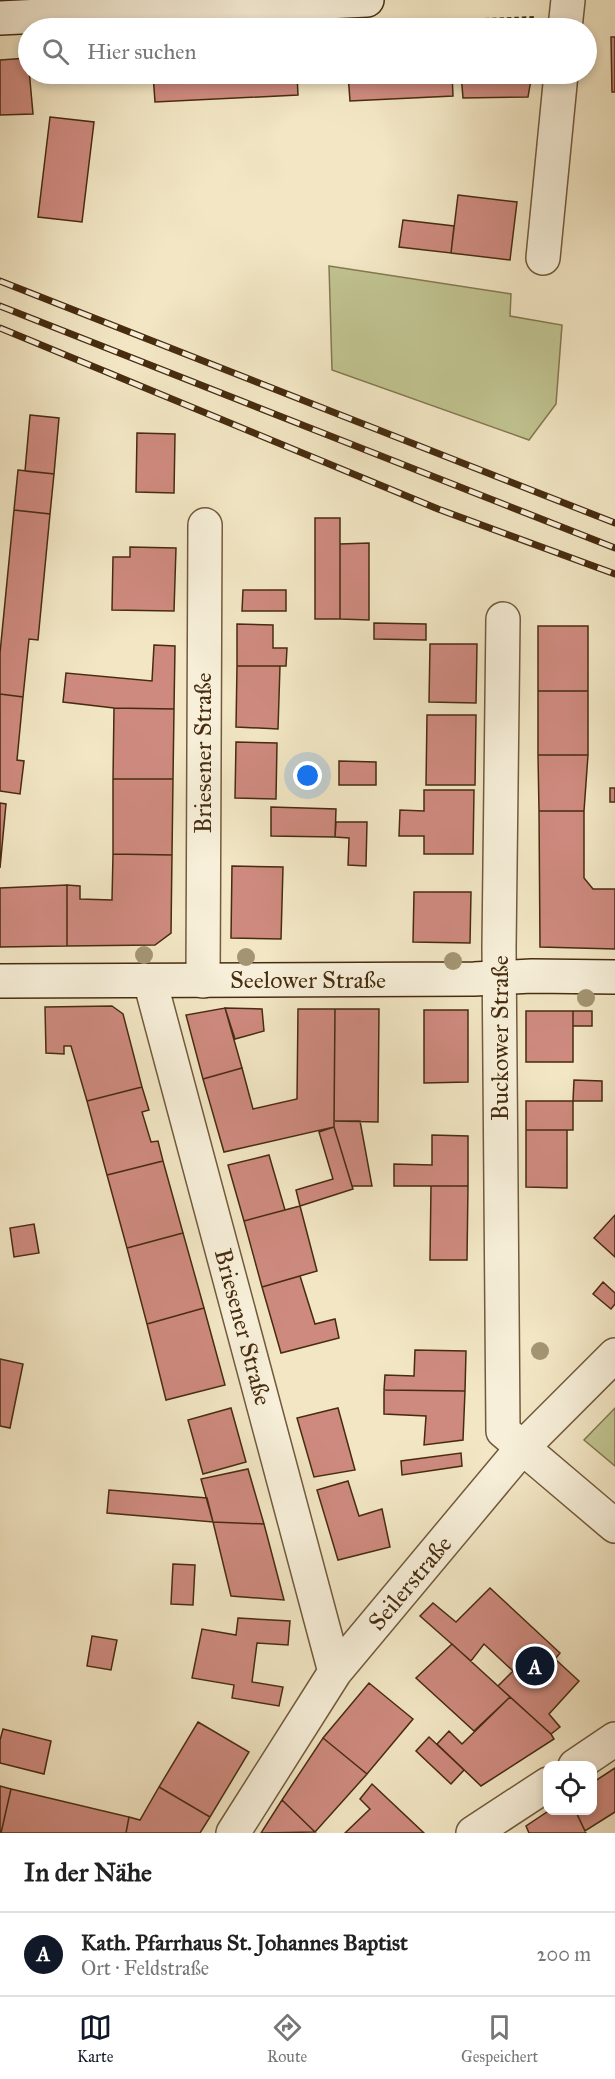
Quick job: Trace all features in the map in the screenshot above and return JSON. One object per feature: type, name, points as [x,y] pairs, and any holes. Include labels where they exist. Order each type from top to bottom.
[{"type":"street","points":[[14,11],[374,12]]},
{"type":"street","points":[[543,258],[560,84]]},
{"type":"street","name":"Briesener Straße","points":[[203,981],[205,525]]},
{"type":"street","name":"Buckower Straße","points":[[503,619],[499,978],[502,1431],[615,1526]]},
{"type":"street","name":"Seelower Straße","points":[[0,981],[615,977]]},
{"type":"street","name":"Briesener Straße","points":[[150,981],[335,1672]]},
{"type":"street","name":"Seilerstraße","points":[[232,1833],[335,1672],[522,1449],[615,1355]]},
{"type":"street","points":[[582,1761],[615,1738]]},
{"type":"street","points":[[473,1833],[543,1787]]},
{"type":"path","points":[[374,12],[566,15]]},
{"type":"green space","points":[[329,266],[511,294],[510,316],[562,325],[556,404],[529,440],[332,370]]},
{"type":"green space","points":[[615,1408],[615,1466],[584,1440]]},
{"type":"building","points":[[611,37],[615,37],[615,92],[612,92]]},
{"type":"building","points":[[18,59],[18,84],[30,84],[33,114],[0,115],[0,60]]},
{"type":"building","points":[[154,84],[297,84],[298,95],[155,102]]},
{"type":"building","points":[[349,84],[452,84],[453,96],[350,101]]},
{"type":"building","points":[[462,84],[530,84],[528,97],[463,98]]},
{"type":"building","points":[[50,117],[94,122],[82,222],[38,217]]},
{"type":"building","points":[[458,195],[517,202],[510,260],[451,253]]},
{"type":"building","points":[[403,220],[454,226],[451,253],[399,247]]},
{"type":"building","points":[[30,415],[59,418],[54,474],[25,471]]},
{"type":"building","points":[[137,433],[175,434],[174,493],[136,492]]},
{"type":"building","points":[[18,470],[54,474],[50,514],[14,510]]},
{"type":"building","points":[[14,510],[50,514],[38,640],[29,639],[23,697],[0,694],[0,653]]},
{"type":"building","points":[[315,518],[340,518],[340,619],[315,619]]},
{"type":"building","points":[[369,543],[369,620],[340,619],[340,544]]},
{"type":"building","points":[[130,547],[176,548],[174,611],[112,610],[113,557],[130,557]]},
{"type":"building","points":[[243,590],[286,590],[286,611],[242,611]]},
{"type":"building","points":[[374,623],[426,624],[426,640],[374,639]]},
{"type":"building","points":[[237,624],[273,625],[273,648],[287,648],[286,666],[237,666]]},
{"type":"building","points":[[538,626],[588,626],[588,691],[538,691]]},
{"type":"building","points":[[430,644],[477,644],[476,703],[429,702]]},
{"type":"building","points":[[154,645],[175,646],[174,709],[114,708],[63,702],[66,673],[152,681]]},
{"type":"building","points":[[237,666],[280,666],[278,729],[236,727]]},
{"type":"building","points":[[538,691],[588,691],[588,755],[538,755]]},
{"type":"building","points":[[0,694],[23,697],[17,760],[24,761],[20,794],[0,791]]},
{"type":"building","points":[[114,708],[174,709],[173,779],[113,779]]},
{"type":"building","points":[[427,715],[476,715],[475,785],[426,785]]},
{"type":"building","points":[[236,742],[277,743],[276,799],[235,798]]},
{"type":"building","points":[[538,755],[588,755],[584,811],[539,811]]},
{"type":"building","points":[[339,761],[376,762],[376,785],[339,785]]},
{"type":"building","points":[[113,779],[173,779],[172,855],[113,854]]},
{"type":"building","points":[[610,788],[615,788],[615,802],[610,802]]},
{"type":"building","points":[[424,790],[474,790],[473,854],[424,854],[424,836],[399,836],[400,810],[424,811]]},
{"type":"building","points":[[0,803],[6,804],[0,868]]},
{"type":"building","points":[[271,807],[336,809],[335,837],[271,836]]},
{"type":"building","points":[[539,811],[584,811],[584,878],[593,889],[615,889],[615,949],[540,947]]},
{"type":"building","points":[[336,822],[367,822],[366,866],[348,865],[349,838],[335,837]]},
{"type":"building","points":[[113,854],[172,855],[171,933],[155,945],[67,946],[67,885],[80,886],[80,899],[112,900]]},
{"type":"building","points":[[232,866],[283,867],[281,939],[231,938]]},
{"type":"building","points":[[67,885],[67,946],[0,947],[0,888]]},
{"type":"building","points":[[414,892],[471,892],[470,943],[413,942]]},
{"type":"building","points":[[112,1006],[123,1014],[142,1087],[87,1101],[71,1046],[64,1046],[64,1054],[46,1053],[45,1007]]},
{"type":"building","points":[[225,1008],[242,1068],[203,1079],[186,1015]]},
{"type":"building","points":[[225,1008],[262,1009],[264,1031],[235,1039]]},
{"type":"building","points":[[298,1009],[335,1009],[334,1127],[224,1152],[203,1079],[242,1068],[253,1109],[297,1099]]},
{"type":"building","points":[[335,1009],[379,1009],[378,1122],[334,1121]]},
{"type":"building","points":[[424,1010],[468,1010],[468,1082],[424,1083]]},
{"type":"building","points":[[526,1011],[573,1011],[573,1062],[526,1062]]},
{"type":"building","points":[[573,1011],[592,1011],[592,1026],[573,1026]]},
{"type":"building","points":[[574,1080],[602,1081],[602,1101],[573,1101]]},
{"type":"building","points":[[142,1087],[149,1110],[142,1112],[151,1142],[158,1141],[163,1161],[107,1175],[87,1101]]},
{"type":"building","points":[[526,1101],[573,1101],[573,1130],[526,1130]]},
{"type":"building","points":[[334,1121],[360,1121],[372,1186],[352,1186]]},
{"type":"building","points":[[334,1127],[353,1189],[300,1206],[296,1190],[333,1179],[319,1132]]},
{"type":"building","points":[[526,1130],[567,1130],[567,1188],[526,1187]]},
{"type":"building","points":[[432,1135],[468,1136],[468,1186],[394,1186],[394,1164],[432,1165]]},
{"type":"building","points":[[269,1155],[285,1210],[244,1221],[228,1165]]},
{"type":"building","points":[[163,1161],[183,1233],[127,1248],[107,1175]]},
{"type":"building","points":[[431,1186],[468,1186],[467,1260],[430,1260]]},
{"type":"building","points":[[300,1206],[317,1271],[262,1287],[244,1221]]},
{"type":"building","points":[[615,1215],[615,1257],[594,1238]]},
{"type":"building","points":[[34,1224],[39,1253],[14,1257],[10,1228]]},
{"type":"building","points":[[183,1233],[204,1308],[147,1324],[127,1248]]},
{"type":"building","points":[[300,1276],[315,1324],[335,1319],[339,1338],[281,1353],[262,1287]]},
{"type":"building","points":[[603,1282],[615,1293],[615,1304],[611,1309],[593,1294]]},
{"type":"building","points":[[204,1308],[225,1385],[166,1400],[147,1324]]},
{"type":"building","points":[[415,1350],[466,1351],[465,1391],[384,1390],[385,1375],[414,1376]]},
{"type":"building","points":[[0,1359],[23,1364],[10,1428],[0,1426]]},
{"type":"building","points":[[384,1390],[465,1391],[463,1440],[424,1445],[426,1416],[384,1414]]},
{"type":"building","points":[[231,1408],[246,1462],[203,1474],[188,1420]]},
{"type":"building","points":[[338,1408],[355,1470],[314,1477],[297,1418]]},
{"type":"building","points":[[461,1453],[462,1466],[402,1475],[401,1461]]},
{"type":"building","points":[[248,1469],[264,1524],[213,1522],[201,1479]]},
{"type":"building","points":[[348,1481],[359,1516],[382,1509],[390,1547],[338,1560],[317,1490]]},
{"type":"building","points":[[109,1490],[207,1498],[213,1522],[107,1513]]},
{"type":"building","points":[[213,1522],[264,1524],[284,1600],[231,1596]]},
{"type":"building","points":[[173,1564],[195,1565],[193,1605],[171,1604]]},
{"type":"building","points":[[490,1588],[560,1653],[555,1659],[579,1681],[549,1714],[560,1727],[551,1734],[498,1686],[513,1671],[484,1644],[471,1661],[420,1616],[433,1603],[456,1622]]},
{"type":"building","points":[[238,1618],[290,1621],[288,1645],[257,1643],[252,1682],[283,1687],[279,1706],[232,1698],[234,1685],[192,1678],[202,1629],[236,1635]]},
{"type":"building","points":[[92,1636],[117,1640],[111,1670],[87,1666]]},
{"type":"building","points":[[452,1644],[510,1697],[474,1731],[416,1678]]},
{"type":"building","points":[[369,1683],[413,1719],[367,1774],[323,1738]]},
{"type":"building","points":[[510,1697],[554,1739],[481,1786],[437,1744],[449,1731],[462,1744]]},
{"type":"building","points":[[198,1722],[249,1752],[210,1817],[159,1787]]},
{"type":"building","points":[[3,1729],[51,1741],[44,1774],[0,1763],[0,1740]]},
{"type":"building","points":[[429,1737],[464,1770],[451,1784],[416,1751]]},
{"type":"building","points":[[323,1738],[367,1774],[315,1832],[282,1800]]},
{"type":"building","points":[[615,1768],[615,1812],[585,1831],[577,1815],[597,1815],[597,1780]]},
{"type":"building","points":[[372,1784],[424,1833],[345,1833],[370,1809],[360,1799]]},
{"type":"building","points":[[0,1786],[11,1789],[1,1833],[0,1833]]},
{"type":"building","points":[[159,1787],[210,1817],[200,1833],[126,1833],[129,1817],[140,1820]]},
{"type":"building","points":[[11,1789],[129,1817],[126,1833],[1,1833]]},
{"type":"building","points":[[282,1800],[315,1832],[261,1833]]},
{"type":"building","points":[[543,1815],[577,1815],[586,1833],[529,1833],[526,1826]]},
{"type":"railway","points":[[0,281],[615,523]]},
{"type":"railway","points":[[0,306],[615,548]]},
{"type":"railway","points":[[0,328],[438,509],[615,574]]},
{"type":"place","name":"Kath. Pfarrhaus St. Johannes Baptist","points":[[535,1666]]}]
